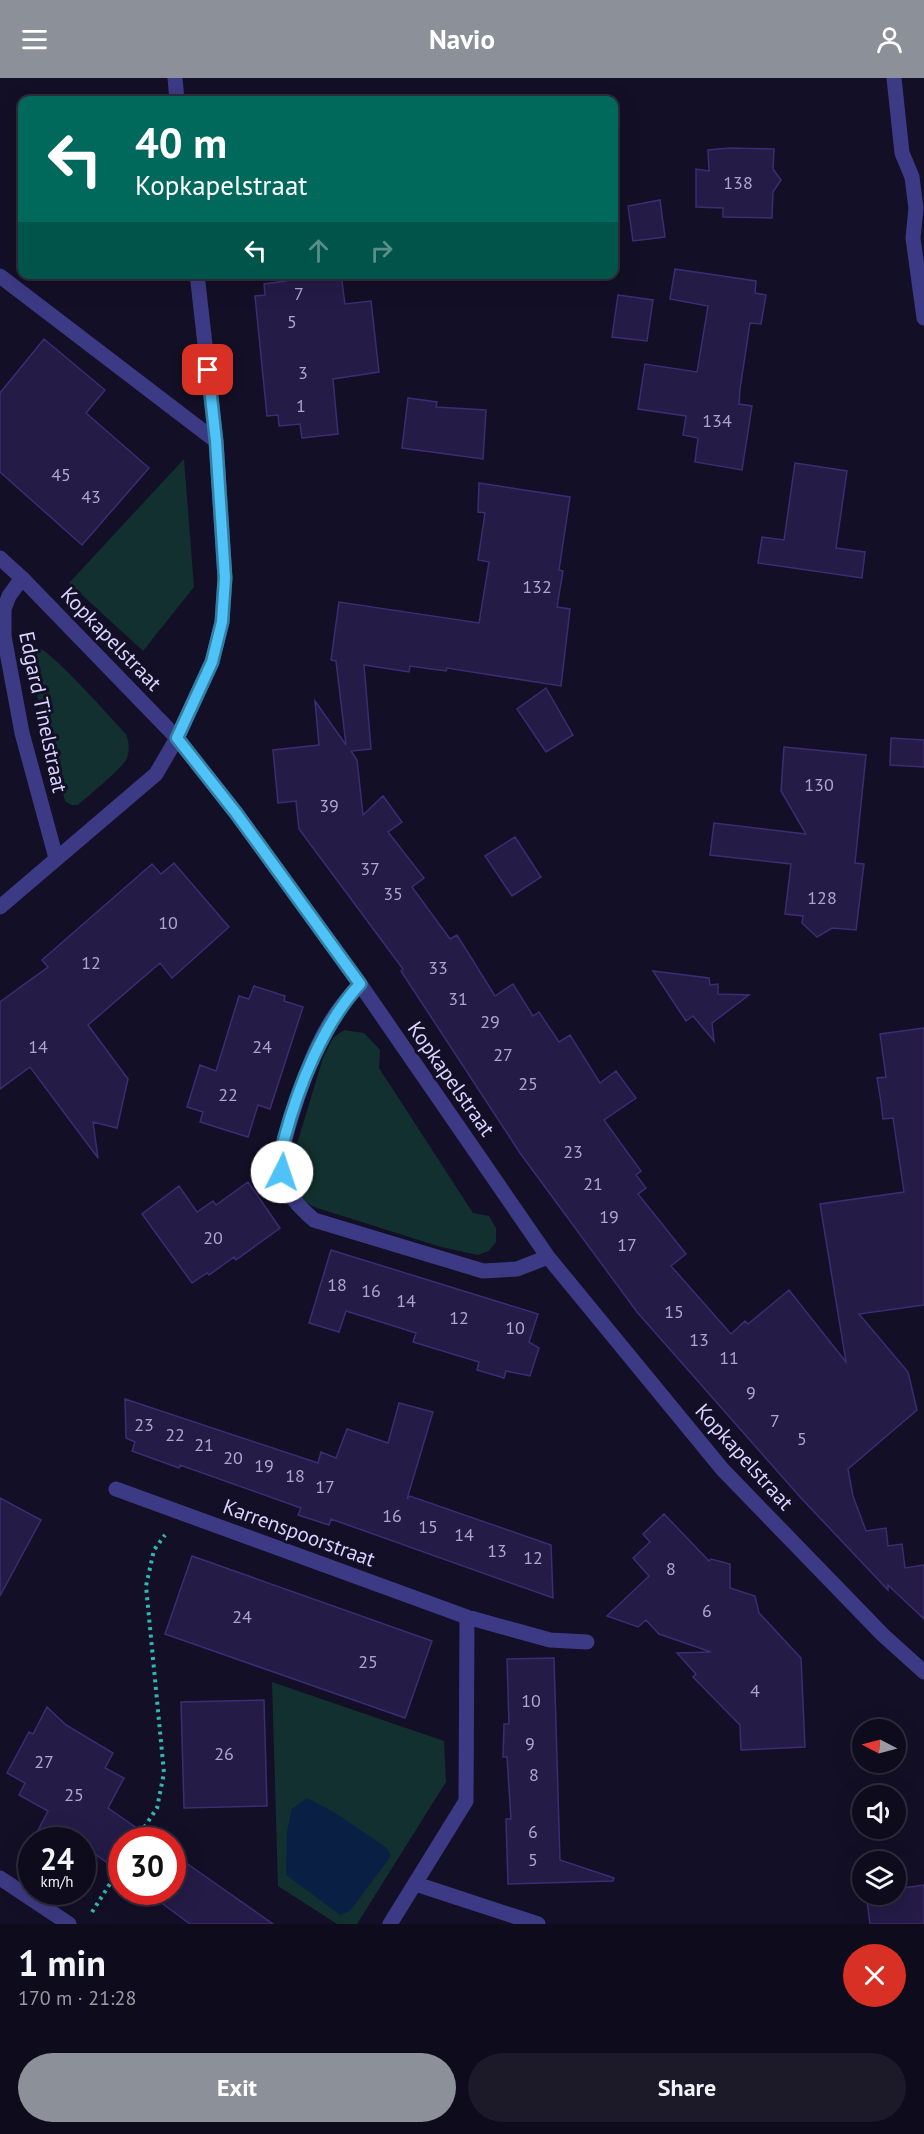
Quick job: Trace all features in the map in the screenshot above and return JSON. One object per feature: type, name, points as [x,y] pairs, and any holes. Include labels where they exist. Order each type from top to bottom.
[{"type":"street","points":[[175,78],[177,96]]},
{"type":"street","points":[[894,78],[902,153],[912,177],[916,208],[913,238],[924,318]]},
{"type":"street","points":[[0,276],[216,441]]},
{"type":"street","points":[[0,907],[156,774],[177,738],[212,662],[222,622],[225,578],[216,441],[198,279]]},
{"type":"street","name":"Kopkapelstraat","points":[[0,558],[177,738],[236,813],[360,984],[548,1257],[723,1470],[883,1635],[924,1672]]},
{"type":"street","name":"Edgard Tinelstraat","points":[[22,578],[9,596],[4,609],[4,636],[22,733],[56,858]]},
{"type":"street","points":[[360,984],[347,998],[326,1030],[303,1083],[284,1142],[282,1172],[293,1201],[314,1220],[483,1271],[517,1269],[548,1257]]},
{"type":"street","name":"Karrenspoorstraat","points":[[116,1489],[467,1617],[550,1640],[587,1642]]},
{"type":"street","points":[[390,1924],[466,1800],[467,1617]]},
{"type":"street","points":[[0,1878],[69,1924]]},
{"type":"street","points":[[416,1884],[538,1924]]},
{"type":"path","points":[[145,1827],[157,1808],[164,1773],[146,1586],[154,1550],[182,1512]]},
{"type":"path","points":[[91,1914],[108,1887]]},
{"type":"green space","points":[[184,459],[194,587],[143,651],[69,583]]},
{"type":"green space","points":[[37,647],[45,651],[82,686],[126,734],[128,740],[129,752],[124,763],[78,805],[71,805],[65,801],[28,661],[30,650]]},
{"type":"green space","points":[[344,1030],[364,1033],[380,1050],[379,1068],[473,1213],[489,1216],[496,1228],[496,1242],[489,1251],[478,1255],[441,1247],[314,1207],[298,1198],[292,1178],[293,1157],[323,1058],[333,1038]]},
{"type":"green space","points":[[272,1682],[444,1741],[446,1782],[357,1924],[337,1924],[278,1886]]},
{"type":"water","points":[[307,1798],[337,1814],[387,1848],[391,1856],[350,1911],[340,1915],[286,1875],[287,1831],[292,1809]]},
{"type":"building","points":[[774,149],[773,169],[781,180],[773,192],[772,218],[723,217],[723,208],[696,207],[696,169],[709,171],[708,150]]},
{"type":"building","points":[[660,200],[665,237],[633,241],[628,206]]},
{"type":"building","points":[[675,269],[756,281],[755,293],[766,295],[761,324],[750,323],[740,389],[739,404],[752,406],[742,470],[695,462],[698,438],[683,435],[686,416],[638,409],[645,364],[697,372],[708,306],[670,299]]},
{"type":"building","points":[[286,279],[342,279],[345,304],[371,301],[379,372],[333,379],[338,434],[302,438],[300,424],[279,426],[278,415],[267,416],[255,296],[265,295],[264,284],[286,281]]},
{"type":"building","points":[[618,295],[653,300],[647,341],[612,337]]},
{"type":"building","points":[[44,339],[105,390],[86,413],[149,468],[82,545],[0,472],[0,393]]},
{"type":"building","points":[[408,398],[437,402],[436,407],[486,410],[483,459],[402,448]]},
{"type":"building","points":[[795,463],[847,471],[836,548],[865,552],[862,578],[758,563],[762,537],[784,540]]},
{"type":"building","points":[[479,483],[570,497],[559,570],[563,571],[557,607],[570,609],[561,686],[447,668],[446,671],[410,666],[409,672],[364,665],[371,749],[351,751],[357,760],[363,815],[383,796],[402,822],[388,832],[424,878],[412,887],[450,939],[457,935],[495,996],[513,984],[533,1016],[539,1012],[559,1042],[570,1035],[600,1083],[616,1071],[636,1098],[604,1120],[641,1171],[636,1175],[646,1188],[638,1194],[686,1254],[671,1266],[731,1334],[745,1321],[748,1324],[789,1290],[846,1362],[820,1204],[904,1192],[893,1118],[883,1119],[877,1078],[886,1077],[880,1034],[924,1028],[924,1305],[859,1314],[908,1372],[917,1410],[848,1469],[853,1496],[866,1531],[886,1528],[888,1546],[902,1544],[905,1568],[924,1565],[924,1619],[888,1585],[888,1590],[801,1498],[637,1312],[520,1153],[401,971],[403,969],[299,829],[296,801],[278,803],[273,750],[319,745],[315,701],[346,745],[336,661],[331,660],[339,602],[479,623],[489,562],[478,560],[485,513],[478,512]]},
{"type":"building","points":[[546,688],[573,735],[546,752],[517,709]]},
{"type":"building","points":[[891,738],[924,740],[924,767],[890,765]]},
{"type":"building","points":[[784,747],[866,755],[855,863],[864,864],[856,930],[832,928],[817,937],[802,923],[803,916],[785,914],[791,864],[710,855],[714,823],[806,834],[781,791]]},
{"type":"building","points":[[515,837],[541,877],[512,896],[485,856]]},
{"type":"building","points":[[174,863],[229,927],[172,978],[160,963],[88,1025],[128,1079],[117,1128],[93,1122],[98,1158],[30,1067],[0,1089],[0,1002],[48,967],[42,960],[152,864],[161,874]]},
{"type":"building","points":[[653,971],[709,978],[710,985],[718,984],[718,994],[749,995],[712,1023],[714,1041],[693,1016],[686,1021]]},
{"type":"building","points":[[254,986],[285,996],[284,1001],[303,1007],[270,1109],[258,1105],[248,1137],[200,1122],[203,1112],[187,1107],[200,1065],[216,1071],[239,996],[249,999]]},
{"type":"building","points":[[248,1182],[280,1228],[236,1260],[234,1257],[209,1275],[207,1273],[192,1283],[142,1214],[179,1186],[197,1212],[213,1201],[216,1205]]},
{"type":"building","points":[[331,1250],[538,1314],[529,1342],[539,1348],[530,1376],[506,1371],[504,1378],[477,1370],[479,1362],[413,1342],[416,1333],[346,1311],[339,1332],[309,1323]]},
{"type":"building","points":[[125,1399],[318,1463],[321,1452],[336,1458],[347,1429],[388,1443],[399,1403],[433,1412],[407,1499],[410,1496],[551,1545],[553,1598],[331,1519],[329,1525],[298,1515],[301,1508],[180,1465],[179,1468],[132,1451],[135,1442],[126,1438]]},
{"type":"building","points":[[0,1498],[41,1520],[0,1596]]},
{"type":"building","points":[[664,1514],[709,1561],[711,1559],[730,1564],[730,1588],[755,1596],[759,1613],[801,1658],[805,1747],[741,1750],[740,1725],[693,1677],[696,1674],[677,1653],[711,1652],[659,1634],[646,1620],[638,1627],[607,1616],[649,1576],[633,1558],[650,1542],[643,1534]]},
{"type":"building","points":[[192,1556],[432,1641],[405,1718],[165,1634]]},
{"type":"building","points":[[554,1658],[560,1860],[614,1878],[613,1881],[508,1884],[506,1819],[511,1819],[507,1757],[503,1757],[504,1724],[509,1724],[507,1659]]},
{"type":"building","points":[[264,1700],[267,1806],[184,1808],[181,1702]]},
{"type":"building","points":[[47,1707],[66,1725],[113,1753],[105,1768],[124,1778],[108,1808],[135,1827],[108,1827],[108,1863],[96,1855],[96,1827],[40,1827],[48,1811],[19,1795],[25,1783],[7,1773],[29,1732],[33,1734]]},
{"type":"building","points":[[186,1863],[273,1924],[190,1924],[164,1905],[186,1905]]},
{"type":"building","points":[[924,1885],[924,1924],[870,1924],[867,1905],[906,1905],[906,1888]]},
{"type":"route","points":[[208,370],[216,441],[225,578],[222,622],[212,662],[177,738],[236,813],[360,984],[347,998],[326,1030],[303,1083],[284,1142],[282,1172]]}]
